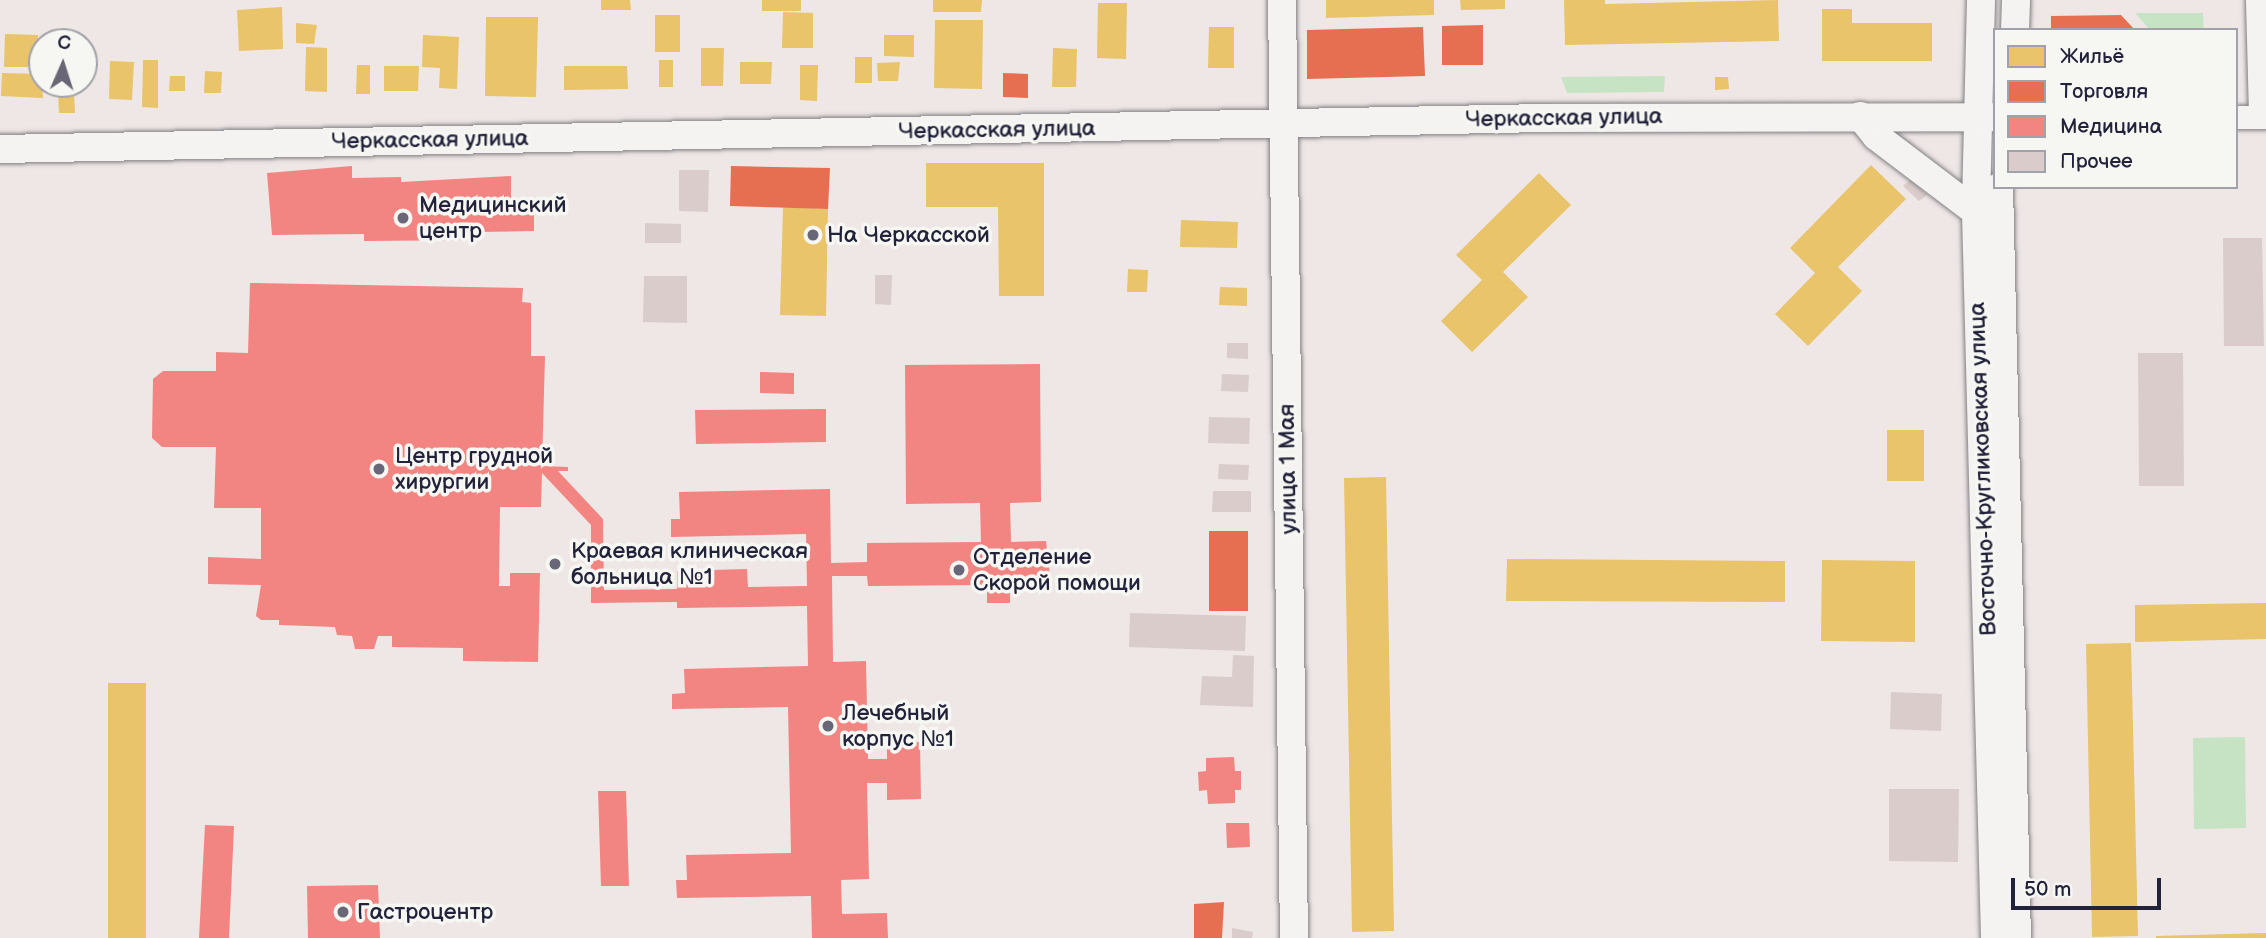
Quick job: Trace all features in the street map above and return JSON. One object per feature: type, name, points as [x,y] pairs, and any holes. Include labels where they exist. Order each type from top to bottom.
[{"type":"street","name":"улица 1 Мая","points":[[1282,0],[1294,938]]},
{"type":"street","name":"Восточно-Кругликовская улица","points":[[1981,0],[1987,116],[1976,212],[1994,938]]},
{"type":"street","points":[[2015,28],[2016,0]]},
{"type":"street","points":[[2238,117],[2263,117],[2257,0]]},
{"type":"street","points":[[1860,116],[1876,136],[1976,212]]},
{"type":"street","name":"Черкасская улица","points":[[0,149],[1282,123],[1987,116]]},
{"type":"street","name":"Восточно-Кругликовская улица","points":[[1999,189],[2017,938]]},
{"type":"green space","points":[[2135,13],[2203,13],[2204,28],[2148,28]]},
{"type":"green space","points":[[1665,76],[1664,92],[1567,93],[1561,77]]},
{"type":"green space","points":[[2245,737],[2246,828],[2194,829],[2193,738]]},
{"type":"building: Жильё","points":[[601,0],[630,0],[631,10],[601,10]]},
{"type":"building: Жильё","points":[[762,0],[801,0],[801,11],[762,11]]},
{"type":"building: Жильё","points":[[933,0],[982,0],[981,12],[933,12]]},
{"type":"building: Жильё","points":[[1326,0],[1434,0],[1434,15],[1326,18]]},
{"type":"building: Жильё","points":[[1460,0],[1505,0],[1505,9],[1461,10]]},
{"type":"building: Жильё","points":[[1564,0],[1605,0],[1605,4],[1778,0],[1779,41],[1565,45]]},
{"type":"building: Жильё","points":[[1098,3],[1127,3],[1126,59],[1097,58]]},
{"type":"building: Жильё","points":[[282,7],[283,49],[239,51],[237,10]]},
{"type":"building: Жильё","points":[[1822,9],[1852,9],[1852,23],[1932,23],[1932,61],[1822,61]]},
{"type":"building: Жильё","points":[[783,12],[813,13],[813,48],[782,48]]},
{"type":"building: Жильё","points":[[655,15],[680,15],[680,52],[655,52]]},
{"type":"building: Жильё","points":[[486,17],[538,17],[536,97],[485,96]]},
{"type":"building: Жильё","points":[[935,20],[983,20],[982,89],[934,88]]},
{"type":"building: Жильё","points":[[296,23],[317,25],[314,44],[296,43]]},
{"type":"building: Жильё","points":[[1209,27],[1234,27],[1234,68],[1208,68]]},
{"type":"building: Жильё","points":[[5,34],[28,35],[28,67],[4,67]]},
{"type":"building: Жильё","points":[[423,35],[459,37],[457,89],[439,88],[440,68],[422,67]]},
{"type":"building: Жильё","points":[[884,35],[914,35],[914,57],[884,56]]},
{"type":"building: Жильё","points":[[306,47],[327,48],[327,92],[305,91]]},
{"type":"building: Жильё","points":[[701,48],[724,48],[723,86],[701,86]]},
{"type":"building: Жильё","points":[[1053,48],[1077,49],[1076,87],[1052,87]]},
{"type":"building: Жильё","points":[[855,57],[872,57],[872,83],[855,83]]},
{"type":"building: Жильё","points":[[143,60],[158,60],[158,108],[142,107]]},
{"type":"building: Жильё","points":[[659,60],[673,60],[673,87],[659,87]]},
{"type":"building: Жильё","points":[[110,61],[134,62],[132,100],[109,99]]},
{"type":"building: Жильё","points":[[740,62],[772,62],[771,84],[740,84]]},
{"type":"building: Жильё","points":[[900,62],[898,81],[878,81],[877,63]]},
{"type":"building: Жильё","points":[[357,65],[370,65],[370,94],[356,94]]},
{"type":"building: Жильё","points":[[800,65],[818,65],[817,101],[800,100]]},
{"type":"building: Жильё","points":[[384,66],[419,66],[418,91],[384,91]]},
{"type":"building: Жильё","points":[[564,66],[627,66],[628,89],[564,90]]},
{"type":"building: Жильё","points":[[205,71],[222,72],[221,93],[204,93]]},
{"type":"building: Жильё","points":[[2,73],[28,74],[28,97],[1,96]]},
{"type":"building: Жильё","points":[[170,76],[185,76],[185,91],[169,91]]},
{"type":"building: Жильё","points":[[1715,77],[1728,77],[1729,89],[1715,90]]},
{"type":"building: Жильё","points":[[58,98],[74,98],[75,113],[59,113]]},
{"type":"building: Жильё","points":[[926,163],[1044,163],[1044,296],[999,296],[998,207],[926,207]]},
{"type":"building: Жильё","points":[[1871,165],[1906,199],[1838,267],[1862,291],[1808,346],[1775,314],[1815,273],[1790,248]]},
{"type":"building: Жильё","points":[[1539,173],[1571,205],[1503,272],[1528,297],[1472,352],[1441,321],[1482,280],[1456,255]]},
{"type":"building: Жильё","points":[[783,207],[828,209],[826,316],[780,315]]},
{"type":"building: Жильё","points":[[1181,220],[1238,222],[1237,248],[1180,247]]},
{"type":"building: Жильё","points":[[1128,269],[1148,270],[1147,292],[1127,292]]},
{"type":"building: Жильё","points":[[1220,287],[1247,288],[1247,306],[1219,305]]},
{"type":"building: Жильё","points":[[1887,430],[1924,430],[1924,481],[1887,481]]},
{"type":"building: Жильё","points":[[1386,477],[1394,931],[1352,932],[1344,478]]},
{"type":"building: Жильё","points":[[1507,559],[1785,561],[1785,602],[1506,601]]},
{"type":"building: Жильё","points":[[1822,560],[1915,561],[1915,642],[1821,641]]},
{"type":"building: Жильё","points":[[2266,603],[2266,639],[2135,642],[2135,605]]},
{"type":"building: Жильё","points":[[2131,643],[2138,936],[2092,937],[2086,644]]},
{"type":"building: Жильё","points":[[108,683],[146,683],[146,938],[108,938]]},
{"type":"building: Жильё","points":[[2266,933],[2266,938],[2156,938],[2156,936]]},
{"type":"building: Торговля","points":[[2121,15],[2133,28],[2051,28],[2051,16]]},
{"type":"building: Торговля","points":[[1483,25],[1483,65],[1442,65],[1442,26]]},
{"type":"building: Торговля","points":[[1423,27],[1425,76],[1307,79],[1307,30]]},
{"type":"building: Торговля","points":[[1003,73],[1028,74],[1028,98],[1003,97]]},
{"type":"building: Торговля","points":[[731,166],[830,168],[828,209],[730,206]]},
{"type":"building: Торговля","points":[[1209,531],[1248,531],[1248,611],[1209,611]]},
{"type":"building: Торговля","points":[[1224,902],[1222,938],[1194,938],[1194,904]]},
{"type":"building: Медицина","name":"Медицинский центр","points":[[352,166],[352,178],[401,177],[401,182],[511,176],[511,199],[534,198],[534,231],[477,232],[477,240],[364,241],[364,234],[272,235],[267,173]]},
{"type":"building: Медицина","points":[[250,283],[523,288],[522,302],[531,303],[531,356],[545,356],[542,466],[568,467],[568,471],[558,471],[603,519],[604,590],[677,589],[677,571],[747,569],[748,587],[807,586],[806,534],[671,537],[671,519],[680,519],[679,492],[830,489],[831,563],[867,562],[867,543],[981,542],[980,503],[906,504],[905,365],[1040,364],[1041,502],[1010,503],[1011,542],[1046,541],[1051,584],[1010,585],[1010,603],[987,603],[987,585],[868,586],[867,576],[832,576],[833,662],[866,661],[868,759],[887,759],[887,743],[920,742],[921,799],[887,800],[887,783],[867,783],[869,879],[841,880],[842,914],[887,913],[888,938],[812,938],[811,896],[677,898],[676,880],[687,880],[686,855],[791,853],[788,707],[672,709],[672,694],[685,693],[684,669],[808,666],[807,606],[677,608],[677,602],[591,603],[591,525],[542,473],[541,507],[500,507],[499,586],[510,586],[510,573],[540,573],[538,662],[463,661],[463,648],[392,647],[392,636],[378,636],[374,649],[355,649],[352,636],[337,635],[335,627],[279,625],[279,620],[261,620],[256,616],[261,585],[208,584],[208,557],[261,559],[261,508],[214,508],[216,447],[162,447],[152,438],[153,379],[163,371],[216,371],[216,352],[248,353]]},
{"type":"building: Медицина","points":[[760,372],[794,373],[794,394],[760,393]]},
{"type":"building: Медицина","points":[[826,409],[826,442],[696,444],[695,410]]},
{"type":"building: Медицина","points":[[1234,757],[1235,771],[1241,771],[1241,790],[1235,790],[1235,803],[1208,804],[1207,790],[1199,791],[1198,772],[1206,771],[1206,758]]},
{"type":"building: Медицина","points":[[598,791],[626,791],[629,886],[601,886]]},
{"type":"building: Медицина","points":[[1226,823],[1249,823],[1250,847],[1227,848]]},
{"type":"building: Медицина","points":[[205,825],[234,826],[229,938],[199,938]]},
{"type":"building: Медицина","name":"Гастроцентр","points":[[378,885],[380,938],[308,938],[307,886]]},
{"type":"building: Прочее","points":[[679,170],[709,170],[708,212],[679,211]]},
{"type":"building: Прочее","points":[[1910,180],[1927,195],[1919,201],[1903,186]]},
{"type":"building: Прочее","points":[[645,223],[681,224],[681,243],[645,243]]},
{"type":"building: Прочее","points":[[2223,238],[2262,238],[2264,346],[2224,346]]},
{"type":"building: Прочее","points":[[875,275],[892,275],[891,305],[875,304]]},
{"type":"building: Прочее","points":[[644,276],[687,276],[687,323],[643,322]]},
{"type":"building: Прочее","points":[[1227,343],[1248,343],[1248,359],[1227,358]]},
{"type":"building: Прочее","points":[[2138,353],[2183,353],[2184,486],[2139,486]]},
{"type":"building: Прочее","points":[[1222,374],[1249,375],[1248,392],[1221,391]]},
{"type":"building: Прочее","points":[[1209,417],[1250,418],[1249,444],[1208,443]]},
{"type":"building: Прочее","points":[[1219,464],[1249,465],[1248,480],[1218,479]]},
{"type":"building: Прочее","points":[[1213,491],[1251,491],[1251,512],[1212,512]]},
{"type":"building: Прочее","points":[[1130,613],[1246,616],[1245,651],[1129,647]]},
{"type":"building: Прочее","points":[[1233,655],[1254,656],[1253,707],[1200,705],[1202,676],[1232,677]]},
{"type":"building: Прочее","points":[[1891,692],[1942,694],[1941,731],[1890,729]]},
{"type":"building: Прочее","points":[[1889,789],[1959,789],[1958,862],[1889,861]]},
{"type":"building: Прочее","points":[[1232,928],[1253,932],[1252,938],[1232,938]]},
{"type":"place","name":"Медицинский центр","points":[[403,218]]},
{"type":"place","name":"На Черкасской","points":[[813,235]]},
{"type":"place","name":"Центр грудной хирургии","points":[[379,469]]},
{"type":"place","name":"Краевая клиническая больница №1","points":[[555,564]]},
{"type":"place","name":"Отделение Скорой помощи","points":[[959,570]]},
{"type":"place","name":"Лечебный корпус №1","points":[[828,726]]},
{"type":"place","name":"Гастроцентр","points":[[343,912]]}]
